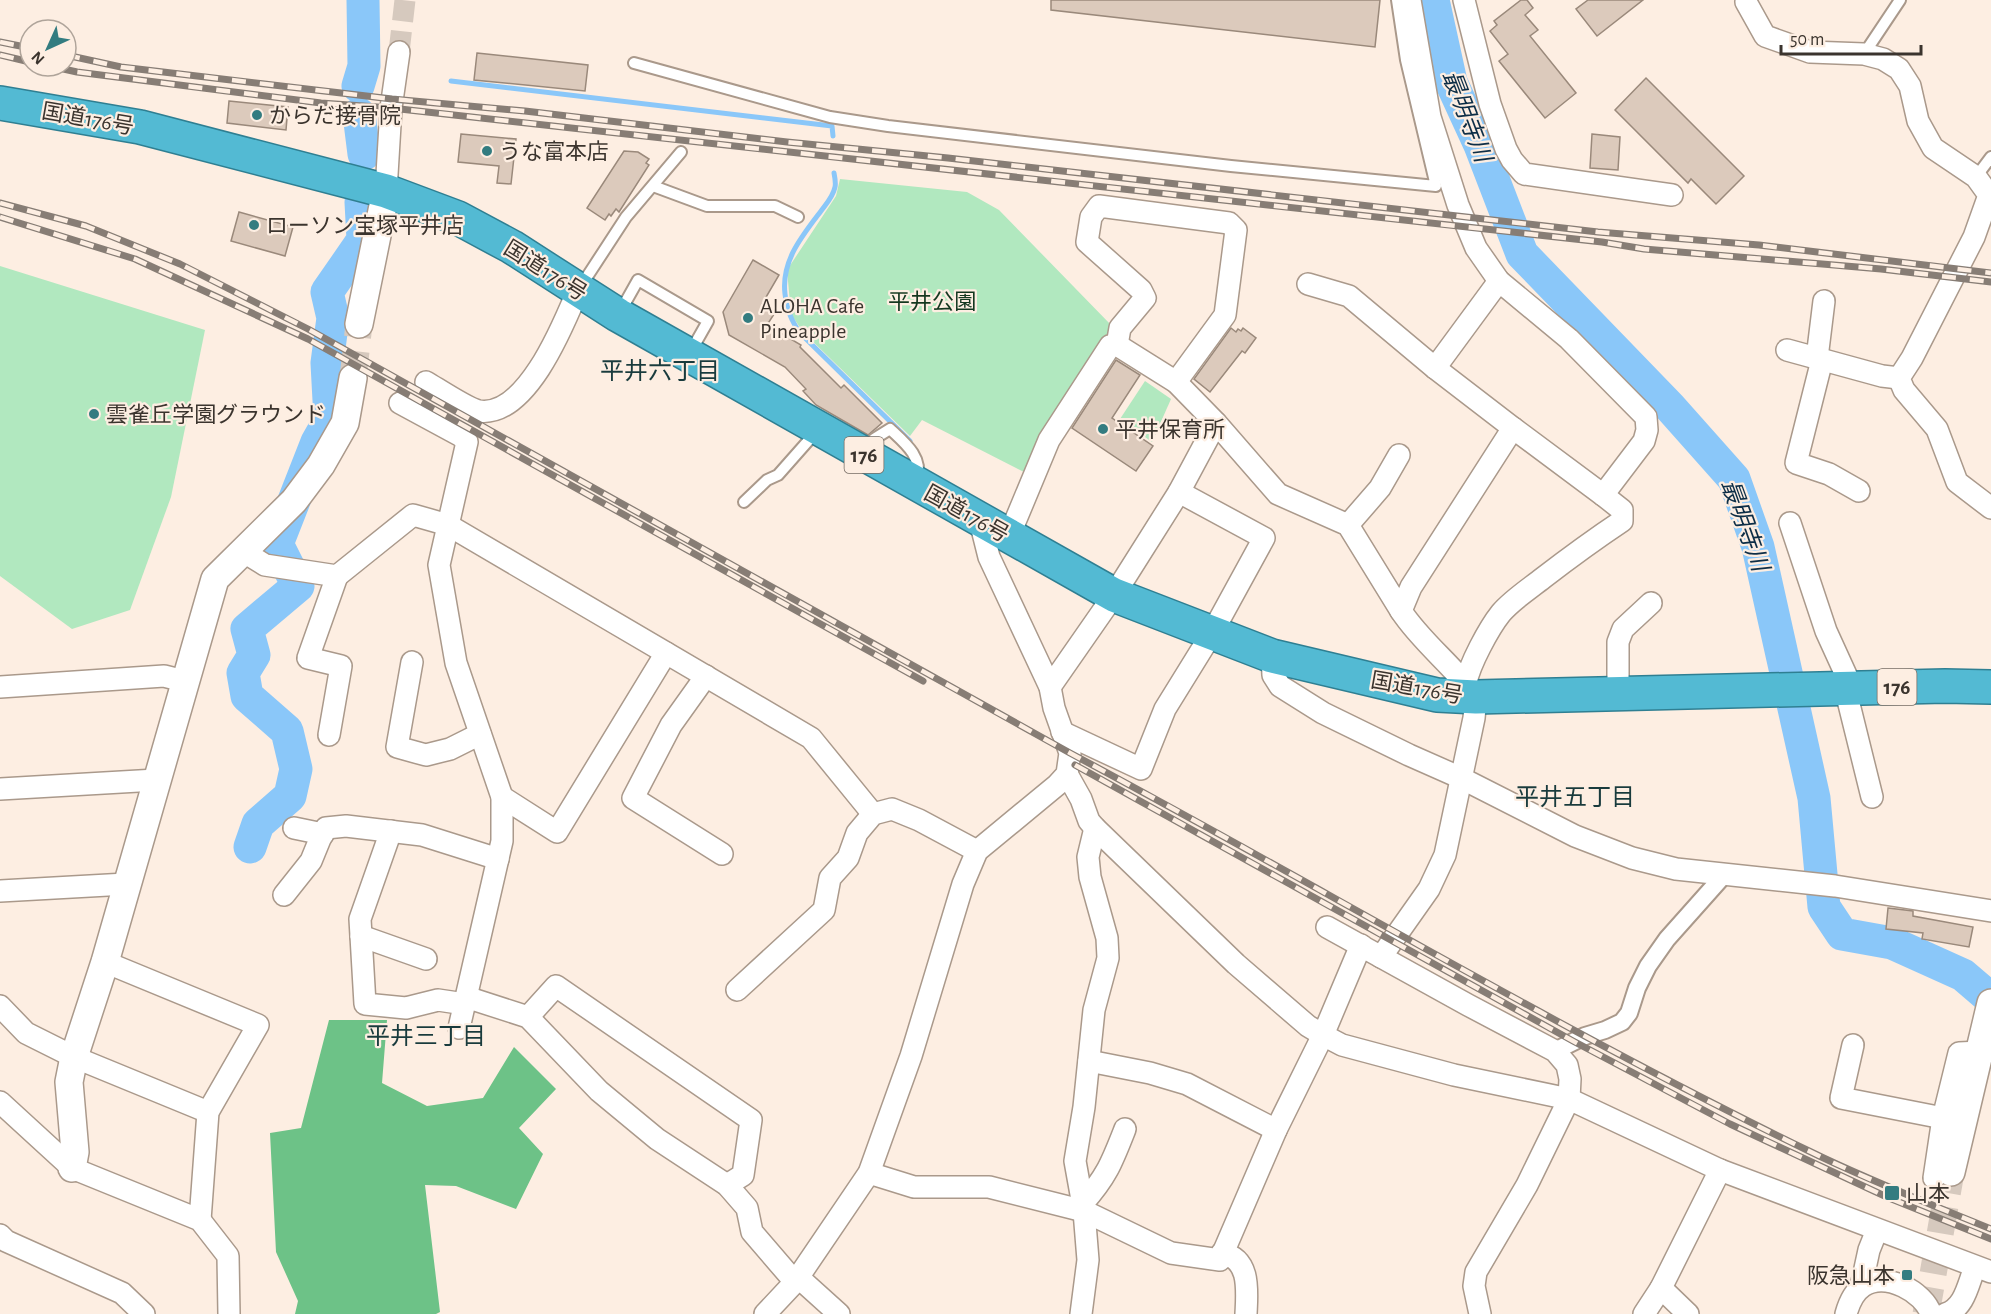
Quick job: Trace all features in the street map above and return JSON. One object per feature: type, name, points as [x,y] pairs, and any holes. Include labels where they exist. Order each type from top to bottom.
[{"type":"highway","name":"国道176号","points":[[0,103],[140,127],[386,190],[467,223],[512,247],[618,315],[1114,595],[1272,656],[1437,695],[1471,690],[1618,694],[1945,686],[1991,687]]},
{"type":"street","points":[[1410,0],[1430,117],[1458,205],[1476,248],[1499,281],[1569,339],[1646,417],[1647,430],[1644,441],[1603,495]]},
{"type":"street","points":[[1464,0],[1490,104],[1506,149],[1524,174],[1672,195]]},
{"type":"street","points":[[1746,1],[1765,36],[1810,52],[1864,54],[1883,59],[1899,69],[1910,86],[1918,121],[1933,148],[1976,177],[1989,195],[1974,237],[1912,358],[1899,378]]},
{"type":"street","points":[[359,324],[386,190],[391,108],[399,52]]},
{"type":"street","points":[[1117,345],[1120,328],[1145,298],[1141,290],[1087,242],[1091,217],[1099,206],[1230,223],[1236,230],[1225,315],[1176,382]]},
{"type":"street","points":[[1435,368],[1499,281]]},
{"type":"street","points":[[1308,284],[1349,296],[1435,368],[1622,510],[1622,521],[1570,557],[1501,614],[1478,650],[1467,676],[1474,718],[1445,855],[1429,889],[1382,957]]},
{"type":"street","points":[[426,382],[477,411],[491,411],[515,400],[526,388],[560,334],[578,290]]},
{"type":"street","points":[[1824,301],[1819,359],[1796,463],[1829,474],[1859,491]]},
{"type":"street","points":[[1009,536],[1049,440],[1110,346],[1117,345],[1176,382],[1216,423],[1278,494],[1348,525],[1410,624],[1471,690]]},
{"type":"street","points":[[1787,350],[1882,376],[1899,378]]},
{"type":"street","points":[[72,1168],[75,1152],[69,1082],[75,1057],[105,962],[214,579],[294,501],[321,465],[345,423],[354,378]]},
{"type":"street","points":[[1899,378],[1904,390],[1938,429],[1957,482],[1991,508]]},
{"type":"street","points":[[400,403],[461,436],[467,442],[439,565],[456,663],[502,797],[502,841],[459,1028]]},
{"type":"street","points":[[1050,687],[1114,595],[1179,492],[1216,423]]},
{"type":"street","points":[[1401,611],[1411,587],[1514,428]]},
{"type":"street","points":[[1348,525],[1380,488],[1399,456]]},
{"type":"street","points":[[1062,732],[1141,770],[1165,709],[1212,633],[1264,538],[1179,492]]},
{"type":"street","points":[[329,735],[341,666],[308,658],[337,576],[413,515],[448,525],[811,738],[873,814]]},
{"type":"street","points":[[765,1314],[796,1280],[869,1173],[911,1056],[963,884],[977,851],[1057,785],[1067,774],[1070,753],[1050,687],[989,556],[980,520]]},
{"type":"street","points":[[1790,522],[1826,631],[1848,688],[1872,797]]},
{"type":"street","points":[[244,552],[265,565],[337,576]]},
{"type":"street","points":[[1618,694],[1618,642],[1623,630],[1651,603]]},
{"type":"street","points":[[502,797],[557,832],[666,653]]},
{"type":"street","points":[[1272,656],[1273,675],[1280,686],[1323,713],[1461,778],[1575,836],[1632,858],[1676,869],[1835,886],[1991,911]]},
{"type":"street","points":[[412,662],[398,747],[426,755],[450,749],[480,734]]},
{"type":"street","points":[[0,687],[164,676],[184,681]]},
{"type":"street","points":[[706,676],[671,724],[633,798],[722,854]]},
{"type":"street","points":[[1067,774],[1082,799],[1089,821],[1095,828],[1236,964],[1308,1026],[1342,1045],[1454,1075],[1569,1099],[1720,1170],[1983,1269],[1961,1304],[1953,1312],[1945,1314]]},
{"type":"street","points":[[0,789],[156,780]]},
{"type":"street","points":[[737,990],[824,910],[830,878],[848,858],[857,833],[873,814],[892,809],[919,820],[977,851]]},
{"type":"street","points":[[284,895],[311,861],[327,828],[346,826],[422,835],[498,859]]},
{"type":"street","points":[[294,828],[323,834]]},
{"type":"street","points":[[1081,1314],[1088,1260],[1083,1207],[1075,1161],[1094,1010],[1108,958],[1107,938],[1090,877],[1088,857],[1095,828]]},
{"type":"street","points":[[391,831],[360,919],[365,1004],[406,1008],[438,1000],[465,1000],[528,1017],[599,1091],[657,1139],[727,1185],[747,1208],[752,1232],[796,1280],[839,1314]]},
{"type":"street","points":[[1555,1051],[1585,1036],[1622,1022],[1629,1013],[1636,988],[1648,966],[1667,939],[1724,875]]},
{"type":"street","points":[[0,891],[126,884]]},
{"type":"street","points":[[1327,927],[1555,1051],[1567,1065],[1570,1079],[1569,1099],[1527,1185],[1476,1272],[1474,1286],[1480,1314]]},
{"type":"street","points":[[361,936],[426,958]]},
{"type":"street","points":[[869,1173],[914,1187],[989,1187],[1083,1207],[1171,1253],[1220,1260],[1276,1130],[1323,1035],[1361,945]]},
{"type":"street","points":[[105,962],[258,1025],[208,1112],[200,1220]]},
{"type":"street","points":[[528,1017],[556,986],[751,1120],[743,1175],[727,1185]]},
{"type":"street","points":[[0,1006],[26,1033],[75,1057],[208,1112]]},
{"type":"street","points":[[1942,1175],[1980,1052],[1989,1011]]},
{"type":"street","points":[[1853,1045],[1841,1098],[1943,1118]]},
{"type":"street","points":[[1942,1175],[1943,1118],[1959,1053],[1980,1052]]},
{"type":"street","points":[[1089,1061],[1150,1073],[1187,1084],[1276,1130]]},
{"type":"street","points":[[0,1102],[72,1168],[200,1220],[228,1256],[229,1314]]},
{"type":"street","points":[[1083,1207],[1110,1168],[1125,1129]]},
{"type":"street","points":[[1644,1314],[1661,1288],[1720,1170]]},
{"type":"street","points":[[1861,1287],[1869,1250],[1877,1230]]},
{"type":"street","points":[[0,1235],[6,1241],[122,1293],[144,1314]]},
{"type":"street","points":[[1222,1252],[1232,1255],[1242,1265],[1247,1289],[1246,1314]]},
{"type":"street","points":[[1846,1314],[1861,1287],[1878,1281],[1902,1286],[1921,1298],[1929,1307],[1931,1314]]},
{"type":"street","points":[[1661,1288],[1688,1314]]},
{"type":"lane","points":[[634,63],[830,117],[888,126],[1242,168],[1436,186],[1406,60],[1397,0]]},
{"type":"lane","points":[[1864,54],[1900,0]]},
{"type":"lane","points":[[578,290],[626,217],[681,152]]},
{"type":"lane","points":[[1976,177],[1991,157]]},
{"type":"lane","points":[[653,186],[707,206],[775,207],[798,217]]},
{"type":"lane","points":[[744,502],[767,480],[778,475],[818,429]]},
{"type":"green space","name":"平井公園","points":[[840,179],[967,192],[999,210],[1112,326],[1040,438],[1026,473],[922,420],[910,436],[803,332],[791,314],[787,270],[836,196]]},
{"type":"green space","name":"雲雀丘学園グラウンド","points":[[0,266],[205,330],[171,497],[130,610],[72,629],[0,576]]},
{"type":"green space","points":[[1145,381],[1171,399],[1152,442],[1120,419]]},
{"type":"green space","points":[[329,1020],[387,1020],[382,1083],[427,1106],[483,1098],[514,1047],[556,1089],[519,1128],[543,1154],[516,1209],[456,1186],[425,1185],[440,1312],[436,1314],[295,1314],[298,1301],[276,1252],[270,1133],[301,1128]]},
{"type":"building","points":[[1051,0],[1380,0],[1375,47],[1051,10]]},
{"type":"building","points":[[1521,0],[1527,0],[1533,8],[1525,15],[1538,30],[1530,36],[1576,93],[1545,118],[1499,61],[1508,54],[1490,31],[1497,25],[1494,21]]},
{"type":"building","points":[[1588,0],[1643,0],[1597,36],[1576,9]]},
{"type":"building","points":[[477,53],[588,65],[585,91],[474,80]]},
{"type":"building","points":[[1646,78],[1744,176],[1716,204],[1691,179],[1688,183],[1615,110]]},
{"type":"building","name":"からだ接骨院","points":[[229,101],[288,107],[286,130],[227,123]]},
{"type":"building","name":"うな富本店","points":[[461,134],[516,139],[511,184],[497,183],[499,166],[458,162]]},
{"type":"building","points":[[1592,134],[1620,137],[1618,170],[1590,168]]},
{"type":"building","points":[[624,151],[638,152],[649,159],[646,163],[649,165],[619,212],[616,209],[605,220],[587,208]]},
{"type":"building","points":[[239,212],[293,227],[285,256],[231,241]]},
{"type":"building","points":[[753,260],[779,275],[762,304],[776,311],[767,325],[801,345],[800,347],[841,388],[844,385],[882,423],[868,435],[816,405],[803,391],[806,389],[785,367],[729,335],[723,312]]},
{"type":"building","points":[[1231,328],[1236,332],[1243,328],[1256,338],[1245,353],[1242,351],[1210,392],[1194,379]]},
{"type":"building","points":[[1116,360],[1140,375],[1112,418],[1153,446],[1136,471],[1072,428]]},
{"type":"building","points":[[1888,908],[1913,911],[1913,916],[1973,927],[1969,947],[1922,939],[1923,933],[1886,929]]},
{"type":"waterway","points":[[358,86],[364,66],[363,0]]},
{"type":"waterway","name":"最明寺川","points":[[1433,0],[1451,82],[1480,145],[1522,254],[1670,407],[1734,479],[1758,547],[1814,798],[1824,907],[1842,934],[1892,943],[1963,975],[1991,999]]},
{"type":"waterway","points":[[451,81],[832,126],[833,136]]},
{"type":"waterway","points":[[359,114],[364,154]]},
{"type":"waterway","points":[[834,173],[833,194],[794,249],[786,271],[785,294],[788,310],[800,333],[910,441]]},
{"type":"waterway","points":[[250,847],[258,824],[290,796],[296,769],[287,731],[247,696],[243,673],[254,655],[247,629],[298,586],[277,544],[317,442],[330,419],[327,363],[333,318],[327,292],[363,240],[361,202]]},
{"type":"tunnel","points":[[399,52],[405,0]]},
{"type":"tunnel","points":[[353,378],[359,324]]},
{"type":"tunnel","points":[[1926,1314],[1951,1172]]},
{"type":"railway","points":[[0,42],[18,46]]},
{"type":"railway","points":[[0,55],[18,59]]},
{"type":"railway","points":[[78,58],[121,67],[392,99],[525,111],[1598,232],[1759,245],[1991,273]]},
{"type":"railway","points":[[78,72],[321,103],[391,108],[1602,242],[1644,249],[1881,269],[1991,282]]},
{"type":"railway","points":[[0,203],[86,226],[180,264],[308,329],[1070,753],[1622,1056],[1831,1162],[1991,1229]]},
{"type":"railway","points":[[0,217],[135,259],[308,339],[923,681]]},
{"type":"railway","points":[[1075,765],[1573,1041],[1730,1124],[1889,1198],[1991,1239]]},
{"type":"place","name":"からだ接骨院","points":[[257,115]]},
{"type":"place","name":"うな富本店","points":[[487,151]]},
{"type":"place","name":"ローソン宝塚平井店","points":[[254,225]]},
{"type":"place","name":"ALOHA Cafe Pineapple","points":[[748,318]]},
{"type":"place","name":"雲雀丘学園グラウンド","points":[[94,414]]},
{"type":"place","name":"平井保育所","points":[[1103,429]]},
{"type":"place","name":"山本","points":[[1892,1193]]},
{"type":"place","name":"阪急山本","points":[[1907,1275]]},
{"type":"district","name":"平井六丁目","points":[[660,371]]},
{"type":"district","name":"平井五丁目","points":[[1575,797]]},
{"type":"district","name":"平井三丁目","points":[[426,1036]]}]
